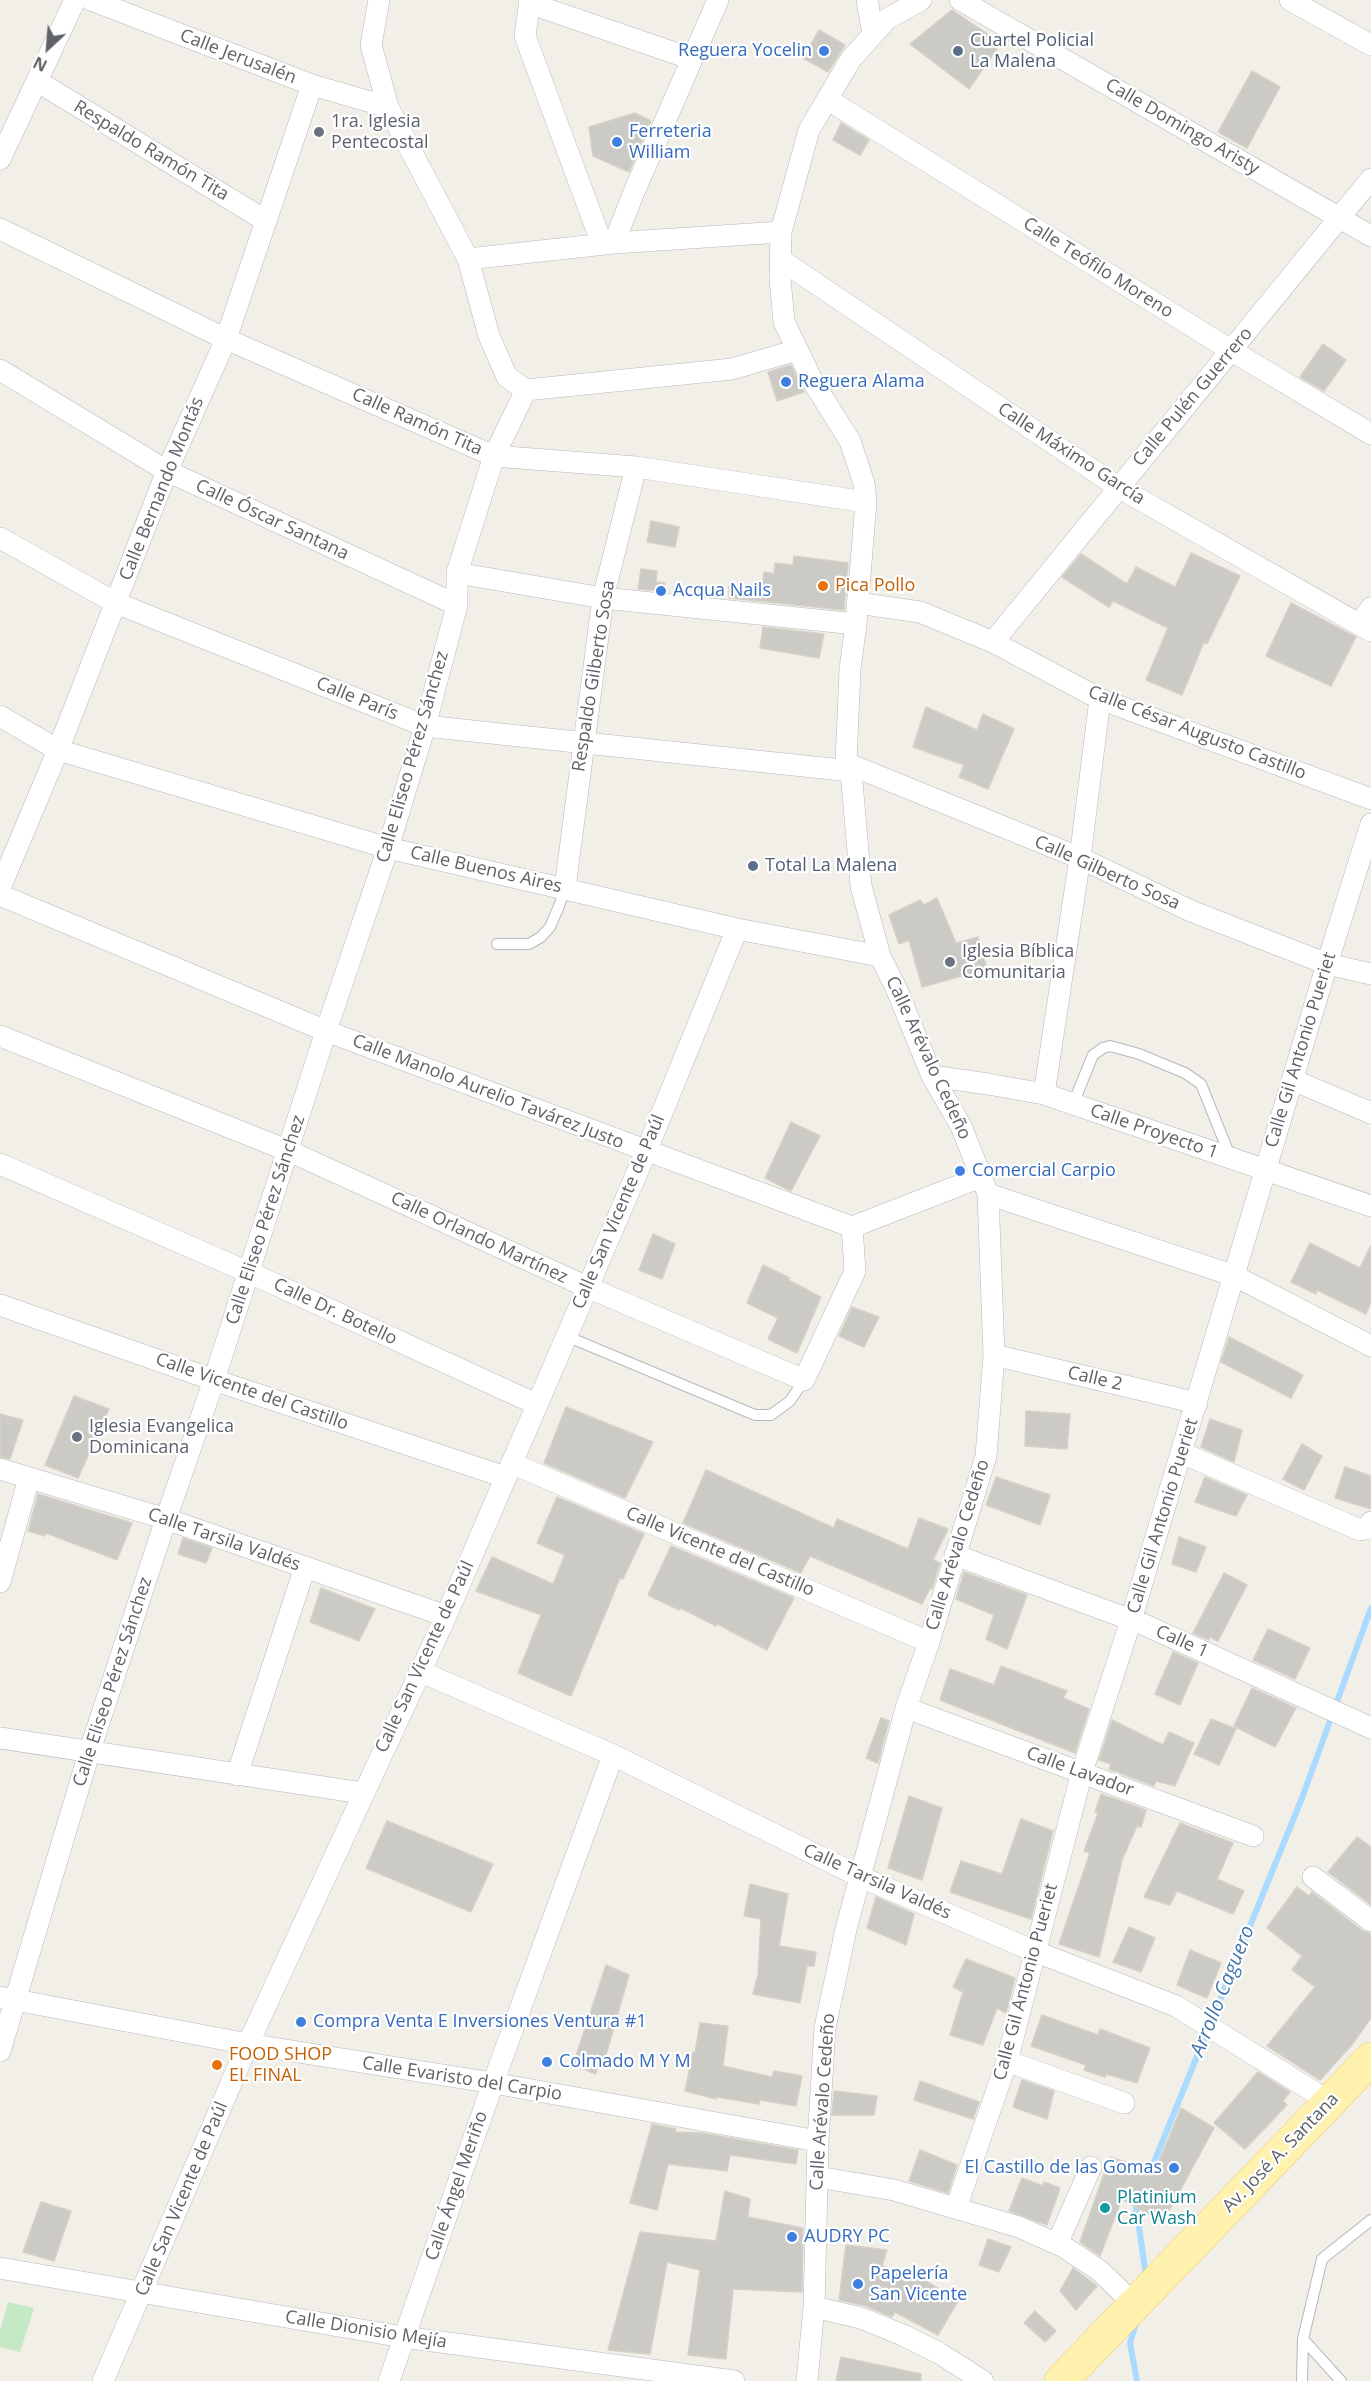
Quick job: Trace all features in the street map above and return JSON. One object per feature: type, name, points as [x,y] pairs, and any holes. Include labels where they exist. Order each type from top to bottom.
[{"type":"main road","name":"Av. José A. Santana","points":[[1062,2380],[1371,2060]]},
{"type":"street","points":[[0,159],[75,0]]},
{"type":"street","name":"Calle Jerusalén","points":[[91,0],[312,85],[388,107]]},
{"type":"street","points":[[379,0],[370,45],[388,107],[468,259],[489,336],[507,377],[526,390],[732,369],[797,350]]},
{"type":"street","points":[[608,244],[634,192],[718,0]]},
{"type":"street","points":[[867,0],[873,34]]},
{"type":"street","name":"Calle Arévalo Cedeño","points":[[807,2381],[814,2307],[818,2141],[825,2028],[846,1929],[906,1708],[929,1642],[986,1456],[994,1355],[984,1186],[961,1126],[932,1076],[896,988],[880,956],[861,886],[848,767],[850,669],[866,502],[859,465],[850,441],[813,382],[784,322],[781,232],[808,130],[850,59],[887,19],[921,0]]},
{"type":"street","name":"Calle Domingo Aristy","points":[[960,0],[1371,236]]},
{"type":"street","points":[[1290,0],[1371,45]]},
{"type":"street","points":[[608,244],[525,36],[529,2],[692,59]]},
{"type":"street","name":"Respaldo Ramón Tita","points":[[37,81],[266,221]]},
{"type":"street","name":"Calle Bernando Montás","points":[[0,888],[58,750],[167,471],[226,339],[312,85]]},
{"type":"street","name":"Calle Teófilo Moreno","points":[[827,99],[1232,351],[1371,434]]},
{"type":"street","name":"Calle Pulén Guerrero","points":[[993,642],[1371,179]]},
{"type":"street","name":"Calle Ramón Tita","points":[[0,229],[226,339],[494,456],[636,467],[866,502]]},
{"type":"street","points":[[468,259],[608,244],[781,232]]},
{"type":"street","name":"Calle Máximo García","points":[[781,260],[1118,488],[1367,621]]},
{"type":"street","name":"Calle Óscar Santana","points":[[0,370],[167,471],[457,605]]},
{"type":"street","name":"Calle Eliseo Pérez Sánchez","points":[[0,2051],[8,1998],[388,848],[425,726],[457,605],[457,573],[494,456],[526,390]]},
{"type":"street","name":"Respaldo Gilberto Sosa","points":[[565,888],[582,744],[603,598],[636,467]]},
{"type":"street","name":"Calle París","points":[[0,538],[116,603],[425,726],[582,744],[848,767]]},
{"type":"street","points":[[457,573],[603,598],[856,624]]},
{"type":"street","name":"Calle César Augusto Castillo","points":[[857,603],[920,612],[993,642],[1100,699],[1371,799]]},
{"type":"street","points":[[1044,1094],[1080,858],[1100,699]]},
{"type":"street","name":"Calle Buenos Aires","points":[[0,717],[58,750],[388,848],[737,928],[880,956]]},
{"type":"street","name":"Calle Gilberto Sosa","points":[[848,767],[1080,858],[1191,911],[1327,964],[1371,975]]},
{"type":"street","name":"Calle Gil Antonio Pueriet","points":[[956,2208],[1007,2061],[1082,1772],[1182,1453],[1327,964],[1371,824]]},
{"type":"street","name":"Calle Manolo Aurelio Tavárez Justo","points":[[0,895],[326,1031],[852,1227]]},
{"type":"street","name":"Calle San Vicente de Paúl","points":[[103,2381],[248,2044],[362,1793],[446,1616],[646,1152],[737,928]]},
{"type":"street","name":"Calle Orlando Martínez","points":[[0,1036],[289,1151],[587,1287],[804,1380]]},
{"type":"street","name":"Calle Proyecto 1","points":[[932,1076],[988,1083],[1044,1094],[1371,1206]]},
{"type":"street","points":[[1293,1080],[1371,1113]]},
{"type":"street","name":"Calle Dr. Botello","points":[[0,1164],[248,1272],[536,1404]]},
{"type":"street","points":[[804,1380],[855,1271],[852,1227],[984,1186],[1235,1275],[1371,1346]]},
{"type":"street","name":"Calle Vicente del Castillo","points":[[0,1305],[214,1380],[508,1470],[929,1642]]},
{"type":"street","name":"Calle 2","points":[[994,1355],[1197,1403]]},
{"type":"street","points":[[1182,1453],[1360,1530],[1369,1526]]},
{"type":"street","name":"Calle Tarsila Valdés","points":[[0,1469],[166,1519],[446,1616]]},
{"type":"street","points":[[0,1582],[29,1478]]},
{"type":"street","name":"Calle 1","points":[[956,1556],[1131,1620],[1371,1728]]},
{"type":"street","points":[[237,1775],[305,1567]]},
{"type":"street","name":"Calle Tarsila Valdés","points":[[419,1671],[613,1755],[861,1877],[1034,1952],[1176,2006],[1330,2102]]},
{"type":"street","name":"Calle Lavador","points":[[906,1708],[1253,1836]]},
{"type":"street","points":[[0,1738],[362,1793]]},
{"type":"street","name":"Calle Ángel Meriño","points":[[389,2381],[493,2084],[613,1755]]},
{"type":"street","points":[[1312,1877],[1371,1922]]},
{"type":"street","name":"Calle Evaristo del Carpio","points":[[8,1998],[248,2044],[818,2141]]},
{"type":"street","points":[[1007,2061],[1124,2103]]},
{"type":"street","points":[[1057,2244],[1091,2167]]},
{"type":"street","points":[[818,2177],[894,2190],[1019,2227],[1057,2244],[1100,2271],[1136,2301]]},
{"type":"street","name":"Calle Dionisio Mejía","points":[[0,2268],[141,2294],[403,2337],[734,2381]]},
{"type":"street","points":[[814,2307],[861,2318],[905,2336],[983,2381]]},
{"type":"lane","points":[[497,944],[529,944],[541,937],[550,927],[565,888]]},
{"type":"lane","points":[[1072,1104],[1094,1055],[1103,1048],[1110,1046],[1139,1054],[1185,1073],[1201,1084],[1231,1159]]},
{"type":"lane","points":[[566,1336],[755,1414],[771,1415],[790,1401],[804,1380]]},
{"type":"lane","points":[[1302,2381],[1303,2339],[1322,2259],[1371,2220]]},
{"type":"lane","points":[[1303,2339],[1341,2381]]},
{"type":"green space","points":[[8,2302],[34,2308],[20,2352],[0,2347],[0,2331]]},
{"type":"building","points":[[952,10],[1001,43],[969,89],[910,44]]},
{"type":"building","name":"Reguera Yocelin","points":[[819,30],[845,45],[828,72],[803,58]]},
{"type":"building","points":[[1252,71],[1280,87],[1247,148],[1218,132]]},
{"type":"building","name":"Ferreteria William","points":[[635,113],[651,121],[629,172],[593,156],[589,127]]},
{"type":"building","points":[[841,123],[869,140],[860,155],[833,140]]},
{"type":"building","points":[[1323,344],[1346,360],[1324,391],[1300,377]]},
{"type":"building","name":"Reguera Alama","points":[[791,365],[804,392],[777,401],[768,372]]},
{"type":"building","points":[[651,521],[679,527],[675,547],[647,542]]},
{"type":"building","points":[[1191,553],[1240,576],[1207,644],[1204,642],[1182,695],[1146,680],[1168,628],[1113,601],[1109,607],[1062,577],[1081,554],[1127,584],[1136,567],[1175,587]]},
{"type":"building","name":"Pica Pollo","points":[[794,556],[848,563],[844,610],[729,598],[729,586],[762,588],[764,572],[774,574],[775,563],[793,565]]},
{"type":"building","points":[[641,569],[657,571],[656,582],[665,583],[664,591],[638,589]]},
{"type":"building","points":[[1291,603],[1356,637],[1331,686],[1266,656]]},
{"type":"building","points":[[763,627],[824,634],[819,658],[760,648]]},
{"type":"building","points":[[926,707],[977,730],[983,714],[1014,729],[988,789],[959,777],[964,765],[913,747]]},
{"type":"building","points":[[937,898],[956,943],[978,937],[987,969],[922,987],[909,940],[899,944],[889,915],[920,900],[924,905]]},
{"type":"building","points":[[791,1122],[820,1136],[791,1191],[765,1178]]},
{"type":"building","points":[[653,1234],[675,1244],[662,1279],[639,1270]]},
{"type":"building","points":[[1310,1243],[1360,1268],[1371,1245],[1371,1302],[1366,1314],[1317,1290],[1316,1294],[1291,1282]]},
{"type":"building","points":[[763,1265],[821,1297],[797,1353],[768,1339],[778,1318],[747,1303]]},
{"type":"building","points":[[852,1307],[879,1317],[864,1347],[839,1336]]},
{"type":"building","points":[[1229,1337],[1303,1375],[1291,1398],[1221,1362]]},
{"type":"building","name":"Iglesia Evangelica Dominicana","points":[[74,1396],[109,1409],[78,1478],[45,1465]]},
{"type":"building","points":[[566,1407],[653,1442],[625,1498],[544,1463]]},
{"type":"building","points":[[1026,1411],[1070,1414],[1067,1449],[1025,1446]]},
{"type":"building","points":[[0,1414],[23,1420],[10,1459],[0,1457]]},
{"type":"building","points":[[1210,1419],[1242,1430],[1234,1462],[1201,1447]]},
{"type":"building","points":[[1302,1444],[1322,1456],[1304,1490],[1283,1479]]},
{"type":"building","points":[[1345,1467],[1371,1476],[1371,1509],[1335,1498]]},
{"type":"building","points":[[706,1470],[834,1528],[837,1519],[908,1549],[919,1518],[948,1529],[933,1560],[940,1563],[932,1589],[930,1588],[922,1604],[810,1556],[801,1573],[683,1523]]},
{"type":"building","points":[[996,1477],[1050,1495],[1040,1525],[986,1505]]},
{"type":"building","points":[[1205,1477],[1247,1495],[1236,1516],[1195,1502]]},
{"type":"building","points":[[38,1494],[132,1523],[117,1560],[46,1533],[45,1536],[28,1531]]},
{"type":"building","points":[[557,1497],[644,1534],[623,1579],[620,1578],[571,1696],[518,1673],[541,1615],[476,1591],[492,1557],[553,1584],[565,1555],[537,1543]]},
{"type":"building","points":[[1179,1537],[1206,1547],[1196,1572],[1172,1564]]},
{"type":"building","points":[[183,1538],[212,1548],[206,1563],[178,1554]]},
{"type":"building","points":[[671,1546],[794,1598],[767,1650],[717,1624],[716,1626],[681,1608],[679,1610],[648,1595]]},
{"type":"building","points":[[964,1572],[1027,1595],[1007,1649],[986,1639],[994,1615],[956,1599]]},
{"type":"building","points":[[1224,1573],[1247,1585],[1218,1641],[1210,1637],[1209,1640],[1193,1633]]},
{"type":"building","points":[[321,1588],[375,1609],[359,1641],[310,1622]]},
{"type":"building","points":[[1268,1629],[1310,1648],[1295,1679],[1253,1660]]},
{"type":"building","points":[[1173,1652],[1198,1663],[1180,1705],[1155,1694]]},
{"type":"building","points":[[1001,1666],[1067,1691],[1063,1698],[1089,1709],[1075,1753],[940,1700],[950,1669],[994,1685]]},
{"type":"building","points":[[1252,1688],[1296,1708],[1275,1747],[1234,1726]]},
{"type":"building","points":[[881,1718],[889,1721],[878,1763],[866,1758]]},
{"type":"building","points":[[1211,1719],[1236,1729],[1219,1765],[1194,1754]]},
{"type":"building","points":[[1112,1720],[1163,1745],[1169,1732],[1194,1743],[1175,1786],[1156,1781],[1154,1786],[1109,1769],[1111,1764],[1099,1760]]},
{"type":"building","points":[[1101,1794],[1146,1810],[1141,1827],[1137,1826],[1122,1860],[1099,1957],[1059,1944],[1090,1853],[1084,1851],[1098,1813],[1095,1812]]},
{"type":"building","points":[[909,1796],[942,1808],[922,1880],[888,1868]]},
{"type":"building","points":[[1021,1819],[1053,1831],[1031,1919],[950,1892],[961,1861],[1002,1874]]},
{"type":"building","points":[[387,1821],[493,1864],[471,1912],[366,1868]]},
{"type":"building","points":[[1180,1823],[1233,1843],[1217,1879],[1244,1891],[1233,1914],[1177,1891],[1170,1905],[1144,1897]]},
{"type":"building","points":[[1357,1837],[1371,1847],[1371,1905],[1328,1872]]},
{"type":"building","points":[[750,1884],[788,1894],[779,1946],[816,1952],[814,1966],[807,1966],[800,2003],[753,1994],[758,1975],[761,1919],[744,1916]]},
{"type":"building","points":[[1297,1887],[1309,1896],[1312,1892],[1363,1931],[1371,1934],[1371,2018],[1351,2046],[1320,2080],[1267,2046],[1315,1987],[1292,1970],[1302,1956],[1267,1928]]},
{"type":"building","points":[[876,1897],[914,1914],[906,1945],[867,1928]]},
{"type":"building","points":[[1129,1927],[1155,1938],[1141,1972],[1113,1962]]},
{"type":"building","points":[[1190,1950],[1221,1963],[1207,1998],[1177,1985]]},
{"type":"building","points":[[966,1959],[1015,1978],[1006,2013],[997,2008],[983,2045],[950,2035],[963,1992],[953,1987]]},
{"type":"building","points":[[606,1965],[629,1975],[604,2062],[598,2062],[596,2074],[573,2065]]},
{"type":"building","points":[[1042,2015],[1098,2035],[1100,2029],[1150,2048],[1137,2083],[1084,2070],[1086,2065],[1031,2046]]},
{"type":"building","points":[[700,2023],[728,2026],[723,2066],[772,2077],[774,2071],[802,2076],[796,2106],[760,2100],[759,2104],[716,2097],[716,2099],[685,2091]]},
{"type":"building","points":[[1258,2072],[1290,2092],[1283,2101],[1287,2105],[1245,2149],[1214,2123]]},
{"type":"building","points":[[1022,2080],[1054,2091],[1047,2119],[1013,2107]]},
{"type":"building","points":[[920,2081],[979,2102],[973,2119],[914,2100]]},
{"type":"building","points":[[834,2091],[877,2096],[874,2115],[832,2115]]},
{"type":"building","points":[[1181,2108],[1214,2128],[1163,2222],[1122,2199],[1100,2256],[1080,2242],[1110,2157],[1155,2171]]},
{"type":"building","points":[[652,2124],[676,2129],[675,2132],[702,2133],[798,2150],[796,2164],[730,2155],[727,2171],[668,2164],[657,2210],[630,2203]]},
{"type":"building","points":[[920,2150],[957,2165],[948,2193],[909,2181]]},
{"type":"building","points":[[1022,2178],[1043,2186],[1044,2182],[1060,2188],[1047,2225],[1009,2211]]},
{"type":"building","points":[[725,2191],[750,2199],[748,2217],[803,2228],[802,2292],[733,2289],[726,2359],[688,2355],[700,2270],[667,2262],[650,2354],[608,2350],[640,2232],[716,2241]]},
{"type":"building","points":[[41,2202],[71,2211],[54,2261],[23,2252]]},
{"type":"building","points":[[988,2239],[1011,2247],[999,2272],[979,2265]]},
{"type":"building","points":[[846,2245],[887,2250],[882,2266],[920,2277],[958,2301],[938,2335],[895,2312],[892,2317],[866,2306],[839,2300]]},
{"type":"building","points":[[1073,2268],[1097,2286],[1076,2310],[1060,2291]]},
{"type":"building","points":[[1035,2311],[1056,2331],[1045,2342],[1024,2323]]},
{"type":"building","points":[[841,2357],[921,2374],[921,2381],[836,2381]]},
{"type":"waterway","name":"Arrollo Caguero","points":[[1148,2177],[1302,1798],[1371,1608]]},
{"type":"waterway","name":"Arrollo Caguero","points":[[1138,2200],[1136,2206],[1146,2276]]},
{"type":"waterway","name":"Arrollo Caguero","points":[[1137,2320],[1130,2343],[1137,2381]]},
{"type":"place","name":"Reguera Yocelin","points":[[824,51]]},
{"type":"place","name":"Cuartel Policial La Malena","points":[[958,51]]},
{"type":"place","name":"1ra. Iglesia Pentecostal","points":[[319,132]]},
{"type":"place","name":"Ferreteria William","points":[[617,142]]},
{"type":"place","name":"Reguera Alama","points":[[786,382]]},
{"type":"place","name":"Pica Pollo","points":[[823,586]]},
{"type":"place","name":"Acqua Nails","points":[[661,591]]},
{"type":"place","name":"Total La Malena","points":[[753,866]]},
{"type":"place","name":"Iglesia Bíblica Comunitaria","points":[[950,962]]},
{"type":"place","name":"Comercial Carpio","points":[[960,1171]]},
{"type":"place","name":"Iglesia Evangelica Dominicana","points":[[77,1437]]},
{"type":"place","name":"Compra Venta E Inversiones Ventura #1","points":[[301,2022]]},
{"type":"place","name":"Colmado M Y M","points":[[547,2062]]},
{"type":"place","name":"FOOD SHOP EL FINAL","points":[[217,2065]]},
{"type":"place","name":"El Castillo de las Gomas","points":[[1174,2168]]},
{"type":"place","name":"Platinium Car Wash","points":[[1105,2208]]},
{"type":"place","name":"AUDRY PC","points":[[792,2237]]},
{"type":"place","name":"Papelería San Vicente","points":[[858,2284]]}]
